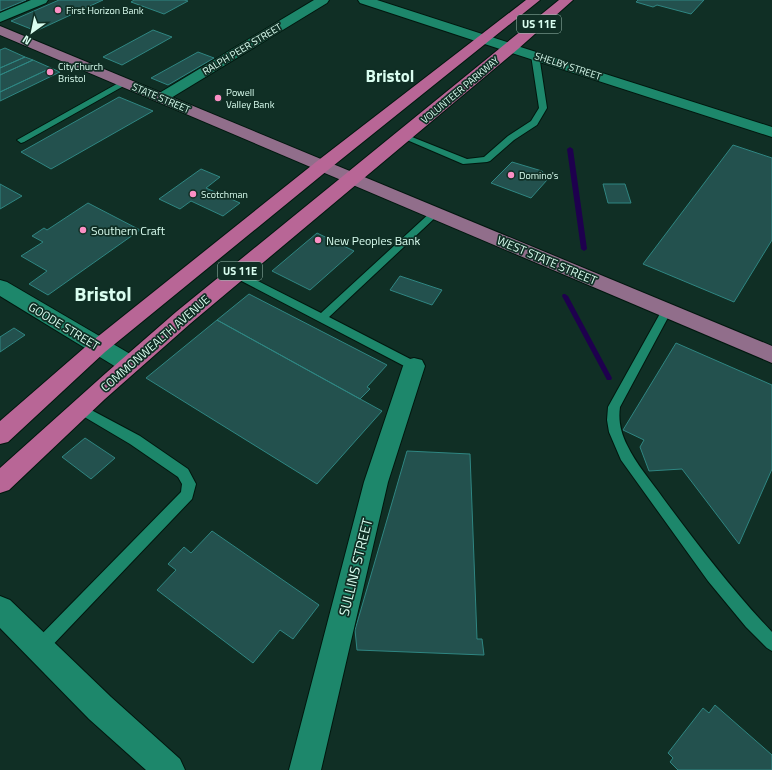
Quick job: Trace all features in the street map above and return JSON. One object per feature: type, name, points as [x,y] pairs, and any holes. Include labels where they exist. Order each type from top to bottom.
[{"type":"highway","name":"VOLUNTEER PARKWAY","points":[[322,166],[534,0]]},
{"type":"highway","name":"VOLUNTEER PARKWAY","points":[[352,178],[404,137],[567,0]]},
{"type":"highway","name":"US 11E","points":[[0,435],[98,347],[322,166]]},
{"type":"highway","name":"COMMONWEALTH AVENUE","points":[[0,483],[129,364],[352,178]]},
{"type":"main road","name":"STATE STREET","points":[[0,30],[322,166]]},
{"type":"main road","name":"WEST STATE STREET","points":[[322,166],[772,355]]},
{"type":"street","points":[[0,18],[42,0]]},
{"type":"street","name":"RALPH PEER STREET","points":[[161,98],[323,0]]},
{"type":"street","name":"SHELBY STREET","points":[[364,0],[772,132]]},
{"type":"street","name":"GOODE STREET","points":[[0,287],[98,347],[129,364]]},
{"type":"street","name":"SULLINS STREET","points":[[305,770],[376,482],[414,366]]},
{"type":"street","points":[[0,610],[100,708],[169,770]]},
{"type":"lane","points":[[404,137],[466,162],[487,159],[511,138],[534,123],[543,108],[535,55]]},
{"type":"lane","points":[[21,140],[125,83]]},
{"type":"lane","points":[[322,318],[435,213]]},
{"type":"lane","points":[[236,274],[414,366]]},
{"type":"lane","points":[[667,310],[614,407],[612,416],[616,434],[626,456],[720,586],[752,623],[772,643]]},
{"type":"lane","points":[[39,648],[187,495],[189,484],[183,473],[135,440],[80,410]]},
{"type":"building","points":[[0,0],[26,0],[0,11]]},
{"type":"building","name":"First Horizon Bank","points":[[59,0],[103,0],[36,31],[11,21]]},
{"type":"building","points":[[134,0],[188,1],[164,14],[131,2]]},
{"type":"building","points":[[638,0],[704,0],[691,14],[657,5],[653,7],[636,2]]},
{"type":"building","points":[[153,30],[172,37],[122,65],[103,57]]},
{"type":"building","points":[[5,48],[25,57],[0,68],[0,50]]},
{"type":"building","points":[[198,52],[214,58],[168,85],[151,78]]},
{"type":"building","points":[[25,57],[33,60],[0,75],[0,68]]},
{"type":"building","points":[[33,60],[51,68],[0,92],[0,75]]},
{"type":"building","points":[[51,68],[60,72],[0,101],[0,92]]},
{"type":"building","points":[[119,97],[153,111],[51,169],[21,152]]},
{"type":"building","points":[[733,145],[772,158],[772,240],[734,302],[643,264]]},
{"type":"building","points":[[512,162],[542,171],[547,180],[531,198],[491,183]]},
{"type":"building","name":"Scotchman","points":[[201,169],[220,177],[206,188],[240,203],[223,216],[191,201],[180,209],[159,199]]},
{"type":"building","points":[[0,184],[22,196],[0,209]]},
{"type":"building","points":[[603,184],[625,184],[631,203],[608,203]]},
{"type":"building","points":[[88,203],[140,230],[48,295],[29,284],[47,271],[21,256],[43,242],[32,236],[44,228],[47,230]]},
{"type":"building","points":[[317,233],[354,251],[310,290],[272,271]]},
{"type":"building","points":[[400,276],[442,290],[432,305],[390,290]]},
{"type":"building","points":[[249,294],[387,365],[367,387],[370,389],[360,399],[217,320]]},
{"type":"building","points":[[217,320],[382,411],[317,484],[146,378]]},
{"type":"building","points":[[14,328],[25,335],[0,352],[0,337]]},
{"type":"building","points":[[676,343],[772,385],[772,469],[739,544],[682,469],[649,471],[640,447],[644,440],[623,430]]},
{"type":"building","points":[[85,438],[115,458],[91,479],[62,457]]},
{"type":"building","points":[[407,451],[470,454],[477,639],[482,639],[484,655],[357,650],[355,630]]},
{"type":"building","points":[[212,531],[319,605],[293,639],[280,630],[253,663],[157,590],[176,570],[168,564],[184,547],[191,553]]},
{"type":"building","points":[[715,705],[772,755],[772,770],[678,770],[670,762],[673,758],[668,753],[703,708],[709,713]]},
{"type":"waterway","points":[[570,149],[584,249]]},
{"type":"waterway","points":[[565,296],[609,378]]},
{"type":"place","name":"First Horizon Bank","points":[[58,10]]},
{"type":"place","name":"CityChurch Bristol","points":[[50,72]]},
{"type":"place","name":"Powell Valley Bank","points":[[218,98]]},
{"type":"place","name":"Domino's","points":[[511,175]]},
{"type":"place","name":"Scotchman","points":[[193,194]]},
{"type":"place","name":"Southern Craft","points":[[83,230]]},
{"type":"place","name":"New Peoples Bank","points":[[318,240]]},
{"type":"district","name":"Bristol","points":[[390,76]]},
{"type":"district","name":"Bristol","points":[[103,293]]}]
